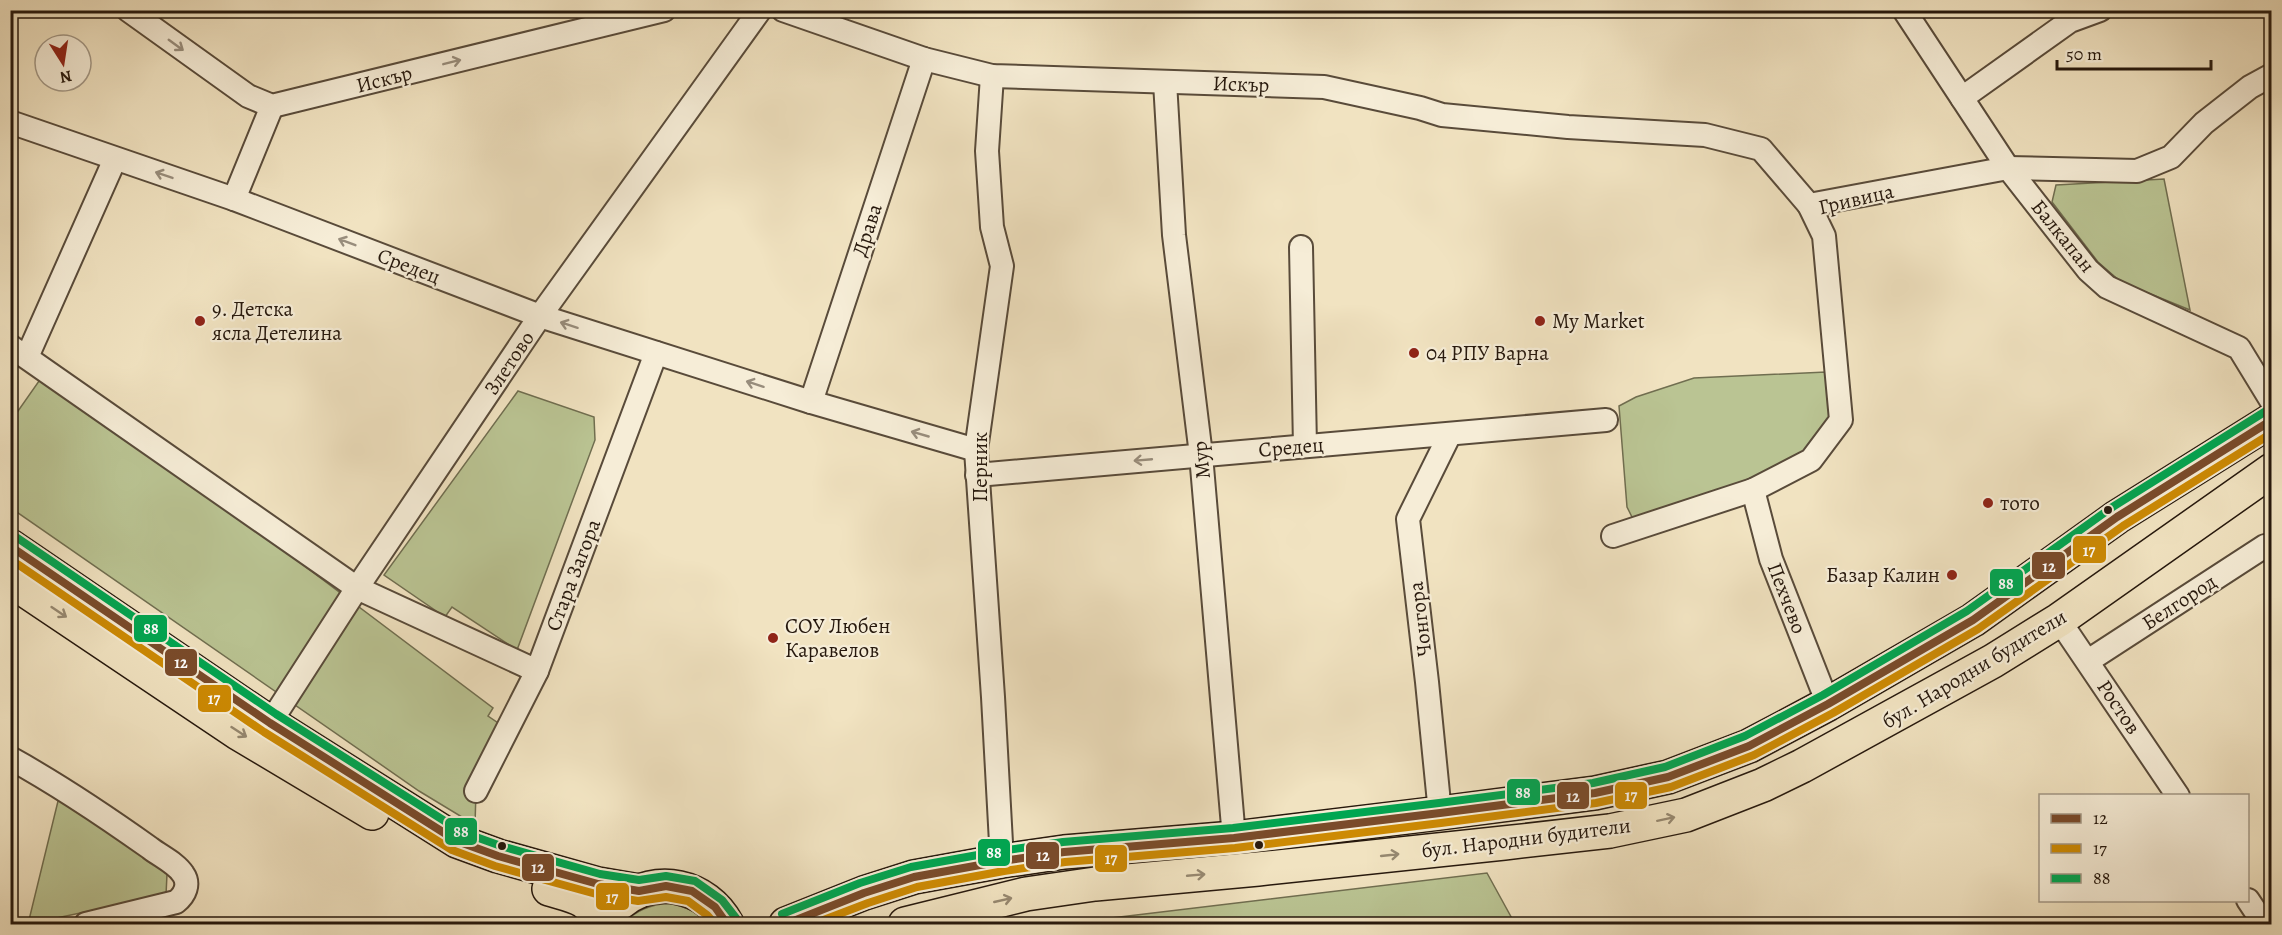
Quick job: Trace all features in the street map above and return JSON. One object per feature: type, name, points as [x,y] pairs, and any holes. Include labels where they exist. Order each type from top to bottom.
[{"type":"main road","name":"бул. Народни будители","points":[[786,924],[864,893],[914,877],[1002,861],[1064,852],[1234,838],[1595,794],[1668,777],[1749,746],[1828,704],[1973,620],[2117,517],[2271,420]]},
{"type":"main road","name":"бул. Народни будители","points":[[905,924],[1026,894],[1095,884],[1610,831],[1686,814],[1763,785],[1844,744],[1993,661],[2059,620],[2271,470]]},
{"type":"main road","points":[[10,546],[270,723],[457,841],[498,856],[576,878],[639,891]]},
{"type":"main road","points":[[10,580],[238,732],[446,861],[466,869],[530,883],[579,898],[594,909],[602,924],[617,905],[639,891],[666,886],[692,891],[715,907],[727,924]]},
{"type":"street","points":[[129,10],[248,96],[272,106],[234,199]]},
{"type":"street","name":"Искър","points":[[272,106],[664,10]]},
{"type":"street","name":"Злетово","points":[[270,723],[357,588],[540,316],[760,10]]},
{"type":"street","name":"Искър","points":[[783,10],[924,58],[992,76],[1324,87],[1442,115],[1568,127],[1705,135],[1761,149],[1809,206]]},
{"type":"street","name":"Балкапан","points":[[1904,10],[2008,168],[2088,270],[2107,287],[2239,348],[2271,402]]},
{"type":"street","points":[[1962,98],[2070,21],[2100,10]]},
{"type":"street","name":"Драва","points":[[811,402],[924,58]]},
{"type":"street","name":"Гривица","points":[[1613,536],[1753,490],[1811,460],[1841,420],[1824,236],[1809,206],[2008,168],[2137,171],[2171,157],[2204,123],[2250,87],[2271,75]]},
{"type":"street","name":"Перник","points":[[992,76],[987,151],[992,227],[1002,266],[976,450],[1002,861]]},
{"type":"street","name":"Мур","points":[[1165,82],[1174,235],[1201,455],[1234,838]]},
{"type":"street","name":"Средец","points":[[10,122],[234,199],[540,316],[811,402],[976,450]]},
{"type":"street","points":[[115,159],[19,351],[357,588],[537,671]]},
{"type":"street","points":[[1301,247],[1305,446]]},
{"type":"street","name":"Стара Загора","points":[[476,791],[537,671],[656,353]]},
{"type":"street","name":"Средец","points":[[977,475],[1606,420]]},
{"type":"street","name":"Чонгора","points":[[1440,813],[1407,519],[1450,434]]},
{"type":"street","name":"Пехчево","points":[[1753,490],[1771,559],[1828,704]]},
{"type":"street","name":"Белгород","points":[[2088,661],[2265,546],[2271,545]]},
{"type":"street","name":"Ростов","points":[[2059,620],[2177,794]]},
{"type":"street","points":[[10,758],[53,781],[137,839],[184,875],[185,893],[176,902],[86,924]]},
{"type":"street","points":[[2248,902],[2264,924]]},
{"type":"green space","points":[[2164,179],[2190,310],[2121,282],[2098,262],[2052,202],[2056,185]]},
{"type":"green space","points":[[46,371],[493,708],[488,716],[507,729],[476,791],[475,825],[419,791],[11,508],[11,421]]},
{"type":"green space","points":[[1826,372],[1832,421],[1806,452],[1782,468],[1640,518],[1632,517],[1627,507],[1619,406],[1636,397],[1694,378]]},
{"type":"green space","points":[[518,391],[594,417],[595,440],[517,650],[452,607],[445,617],[384,575]]},
{"type":"green space","points":[[59,797],[167,874],[166,895],[28,924]]},
{"type":"green space","points":[[1487,873],[1515,924],[1061,924]]},
{"type":"green space","points":[[669,903],[691,910],[708,924],[622,924],[644,909]]},
{"type":"transit line","name":"88","points":[[782,914],[860,883],[911,867],[1000,851],[1063,842],[1233,828],[1439,803],[1593,783],[1665,767],[1745,736],[1823,695],[1967,611],[2111,508],[2266,411]]},
{"type":"transit line","name":"12","points":[[786,924],[864,893],[914,877],[1002,861],[1064,852],[1234,838],[1440,813],[1595,793],[1668,777],[1749,746],[1828,704],[1973,620],[2117,517],[2272,420]]},
{"type":"transit line","name":"17","points":[[813,924],[917,887],[1004,871],[1065,862],[1235,848],[1441,823],[1596,803],[1671,787],[1754,755],[1833,713],[1978,629],[2123,526],[2272,433]]},
{"type":"transit line","name":"88","points":[[16,537],[276,714],[462,832],[501,846],[600,874],[639,880],[666,876],[695,881],[722,900],[736,918]]},
{"type":"transit line","name":"12","points":[[10,546],[270,723],[457,841],[498,856],[598,884],[639,891],[666,886],[692,891],[715,907],[727,924]]},
{"type":"transit line","name":"17","points":[[10,559],[264,732],[452,850],[495,866],[596,894],[638,901],[666,897],[688,901],[715,924]]},
{"type":"place","name":"9. Детска ясла Детелина","points":[[200,321]]},
{"type":"place","name":"My Market","points":[[1540,321]]},
{"type":"place","name":"04 РПУ Варна","points":[[1414,353]]},
{"type":"place","name":"тото","points":[[1988,503]]},
{"type":"place","name":"Базар Калин","points":[[1952,575]]},
{"type":"place","name":"СОУ Любен Каравелов","points":[[773,638]]}]
